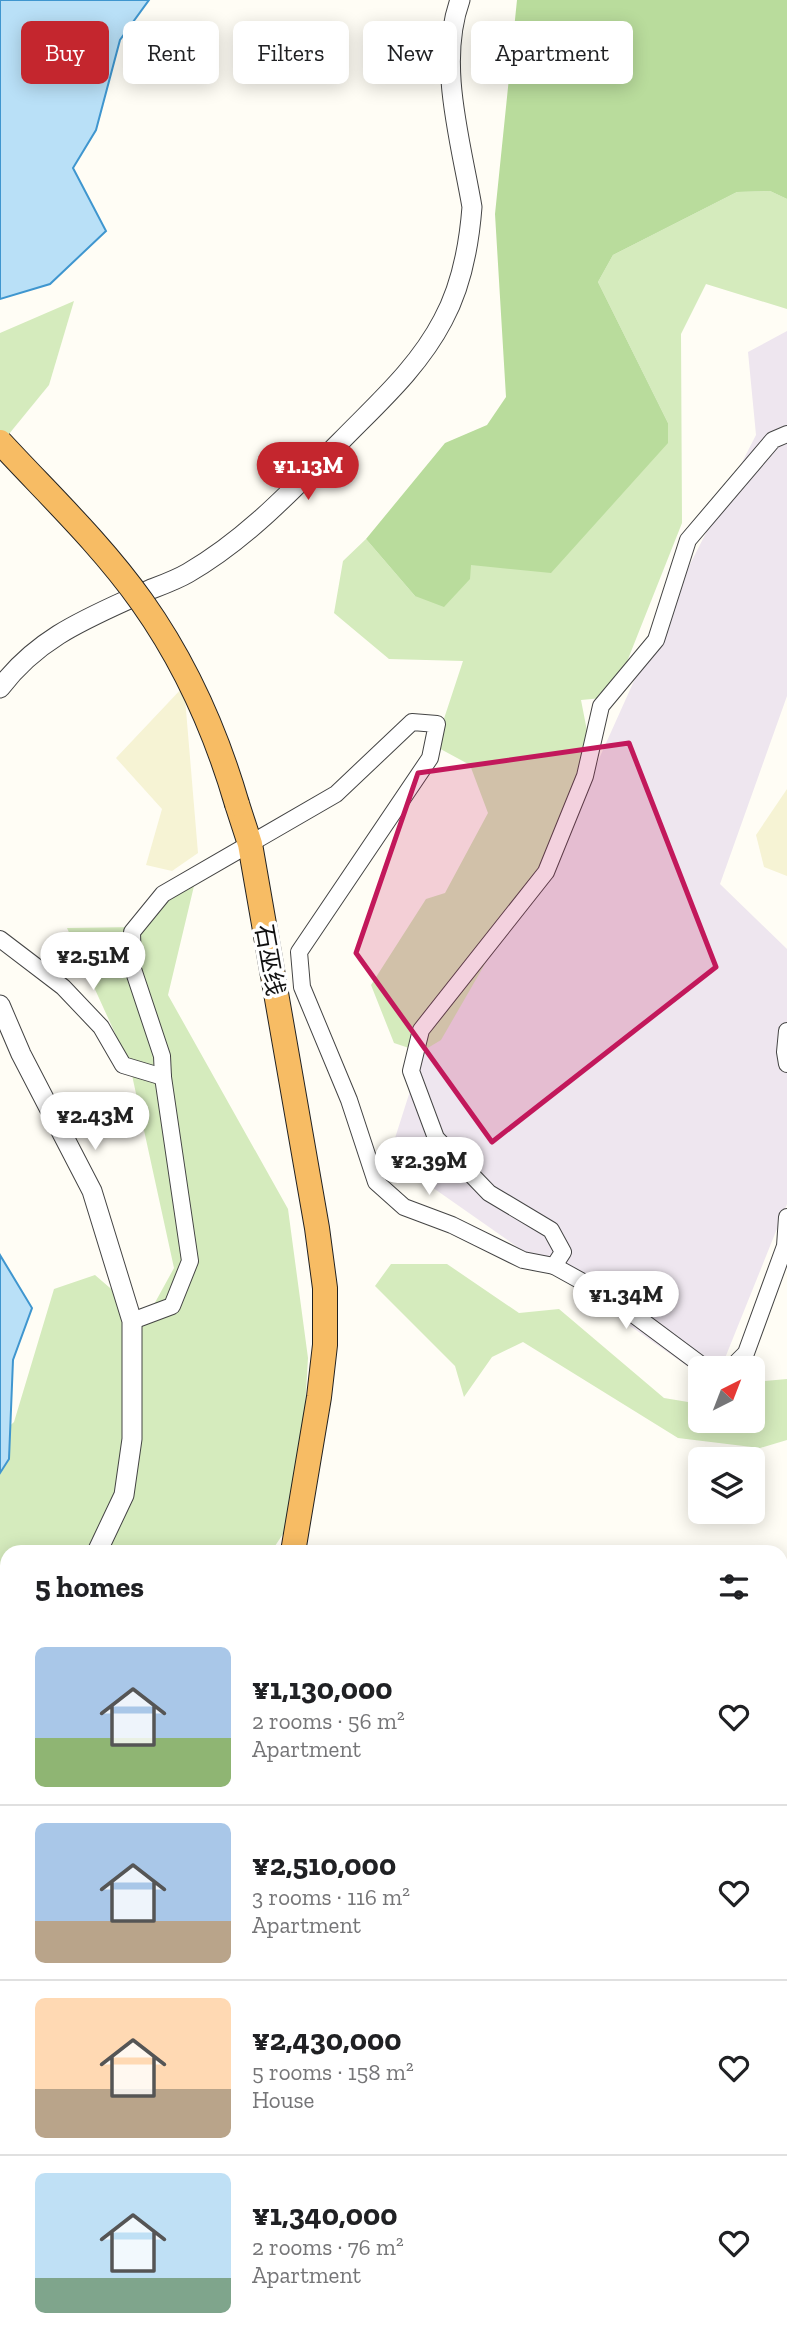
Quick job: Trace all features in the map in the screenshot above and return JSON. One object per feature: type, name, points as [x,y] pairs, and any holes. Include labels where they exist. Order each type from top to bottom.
[{"type":"highway","name":"石巫线","points":[[0,442],[118,570],[164,635],[201,702],[223,758],[250,844],[317,1228],[325,1289],[323,1371],[294,1545]]},
{"type":"street","points":[[0,688],[24,661],[68,627],[188,573],[263,519],[398,384],[431,341],[454,296],[467,253],[472,207],[452,84],[450,43],[460,0]]},
{"type":"street","points":[[554,1266],[563,1252],[551,1230],[489,1193],[436,1138],[411,1071],[421,1030],[546,872],[585,776],[601,706],[656,640],[688,540],[773,440],[787,434]]},
{"type":"street","points":[[132,1321],[172,1306],[190,1261],[162,1056],[134,969],[132,932],[163,894],[336,794],[412,722],[437,724],[430,758],[299,952],[302,987],[349,1100],[376,1182],[404,1207],[452,1225],[523,1260],[554,1266],[610,1297],[689,1356]]},
{"type":"street","points":[[0,939],[63,987],[101,1027],[122,1065],[163,1076]]},
{"type":"street","points":[[0,1005],[92,1191],[132,1321],[132,1439],[124,1495],[100,1545]]},
{"type":"street","points":[[787,1031],[787,1064]]},
{"type":"street","points":[[743,1356],[785,1246],[787,1217]]},
{"type":"highlighted area","points":[[629,743],[716,967],[492,1142],[356,953],[418,773]]},
{"type":"shaded area","points":[[787,331],[787,696],[720,884],[787,949],[787,1204],[726,1356],[688,1356],[688,1367],[389,1157],[432,1022],[554,859],[660,623],[756,435],[748,352]]},
{"type":"shaded area","points":[[184,686],[198,853],[172,871],[146,865],[162,809],[116,758]]},
{"type":"shaded area","points":[[787,789],[787,876],[764,867],[756,835]]},
{"type":"green space","points":[[517,0],[787,0],[787,199],[770,191],[737,192],[613,255],[598,282],[668,423],[668,443],[551,573],[471,565],[470,579],[444,607],[415,596],[366,539],[445,443],[487,425],[506,397],[495,214],[508,84],[633,84],[633,21],[515,21]]},
{"type":"green space","points":[[770,191],[787,199],[787,309],[706,284],[681,334],[682,523],[613,697],[581,700],[588,736],[556,841],[441,1040],[421,1052],[394,1043],[371,985],[426,899],[445,893],[488,813],[470,765],[435,746],[463,661],[389,659],[334,613],[343,561],[366,539],[415,596],[470,565],[668,423],[598,282],[613,255],[737,192]]},
{"type":"green space","points":[[74,301],[49,385],[0,445],[0,333]]},
{"type":"green space","points":[[199,865],[168,995],[288,1209],[308,1358],[299,1510],[276,1545],[0,1545],[0,1435],[14,1422],[54,1289],[95,1275],[146,1319],[174,1268],[130,1066],[67,928],[139,927]]},
{"type":"green space","points":[[391,1264],[447,1264],[519,1313],[559,1309],[664,1398],[688,1402],[688,1433],[765,1433],[765,1381],[787,1379],[787,1440],[763,1447],[752,1447],[678,1438],[523,1342],[492,1357],[464,1397],[455,1366],[375,1286]]},
{"type":"water","points":[[0,0],[149,0],[134,21],[123,21],[123,36],[109,81],[109,21],[21,21],[21,84],[108,84],[96,130],[73,168],[106,231],[50,284],[0,299]]},
{"type":"water","points":[[0,1255],[32,1308],[13,1360],[9,1459],[0,1473]]}]
